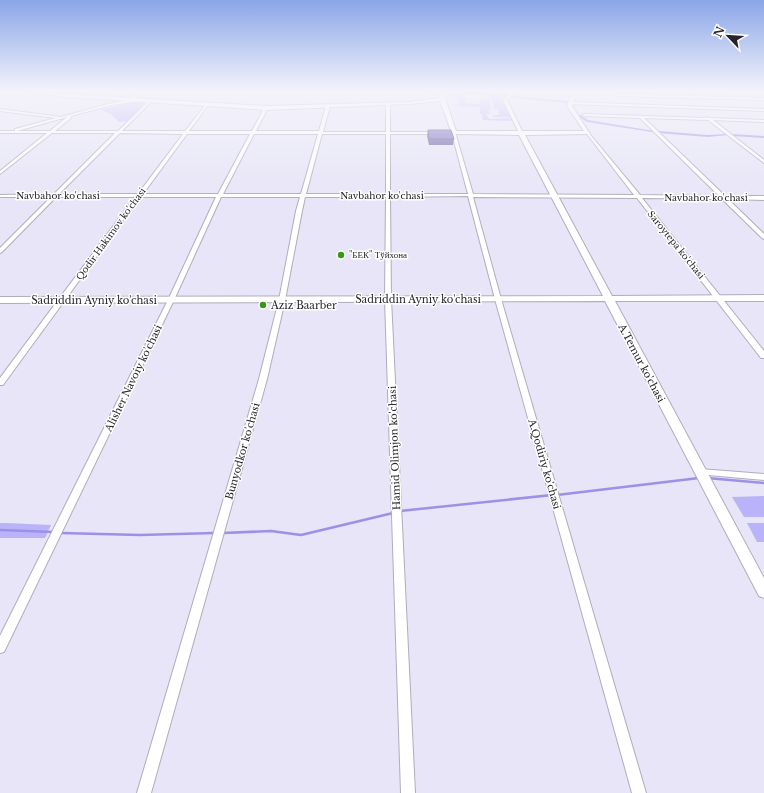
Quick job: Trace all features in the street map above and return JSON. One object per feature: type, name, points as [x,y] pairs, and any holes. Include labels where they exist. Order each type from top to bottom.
[{"type":"street","points":[[7,133],[26,128]]},
{"type":"street","points":[[0,173],[56,128]]},
{"type":"street","points":[[0,251],[123,128]]},
{"type":"street","name":"Qodir Hakimov ko'chasi","points":[[0,383],[140,196],[189,128]]},
{"type":"street","name":"Alisher Navoiy ko'chasi","points":[[0,648],[171,300],[219,196],[256,128]]},
{"type":"street","name":"Bunyodkor ko'chasi","points":[[144,793],[262,379],[282,300],[303,196],[322,128]]},
{"type":"street","name":"Hamid Olimjon ko'chasi","points":[[387,128],[388,299],[408,793]]},
{"type":"street","points":[[453,128],[454,133]]},
{"type":"street","points":[[519,128],[521,133]]},
{"type":"street","points":[[584,128],[588,133]]},
{"type":"street","points":[[652,128],[764,237]]},
{"type":"street","points":[[720,128],[764,162]]},
{"type":"street","points":[[0,133],[588,133]]},
{"type":"street","name":"A.Qodiriy ko'chasi","points":[[454,133],[498,299],[639,793]]},
{"type":"street","name":"A.Temur ko'chasi","points":[[521,133],[608,300],[764,592]]},
{"type":"street","name":"Saroytepa ko'chasi","points":[[588,133],[764,356]]},
{"type":"street","name":"Navbahor ko'chasi","points":[[0,196],[470,195],[639,198],[764,198]]},
{"type":"street","name":"Sadriddin Ayniy ko'chasi","points":[[0,300],[608,300],[764,298]]},
{"type":"street","points":[[700,472],[764,477]]},
{"type":"shaded area","points":[[764,496],[764,517],[744,517],[732,497]]},
{"type":"shaded area","points":[[0,523],[51,525],[45,538],[0,538]]},
{"type":"shaded area","points":[[747,523],[764,523],[764,542],[757,542]]},
{"type":"building","points":[[428,130],[451,130],[454,139],[429,139]]},
{"type":"waterway","points":[[633,128],[652,131]]},
{"type":"waterway","points":[[659,132],[708,136],[726,135]]},
{"type":"waterway","points":[[732,135],[764,137]]},
{"type":"waterway","points":[[557,495],[699,478]]},
{"type":"waterway","points":[[707,478],[764,483]]},
{"type":"waterway","points":[[400,511],[552,495]]},
{"type":"waterway","points":[[223,533],[271,531],[301,535],[393,513]]},
{"type":"waterway","points":[[0,530],[54,532]]},
{"type":"waterway","points":[[61,533],[140,535],[214,533]]},
{"type":"place","name":"\"БЕК\" Тўйхона","points":[[341,255]]},
{"type":"place","name":"Aziz Baarber","points":[[263,305]]}]
